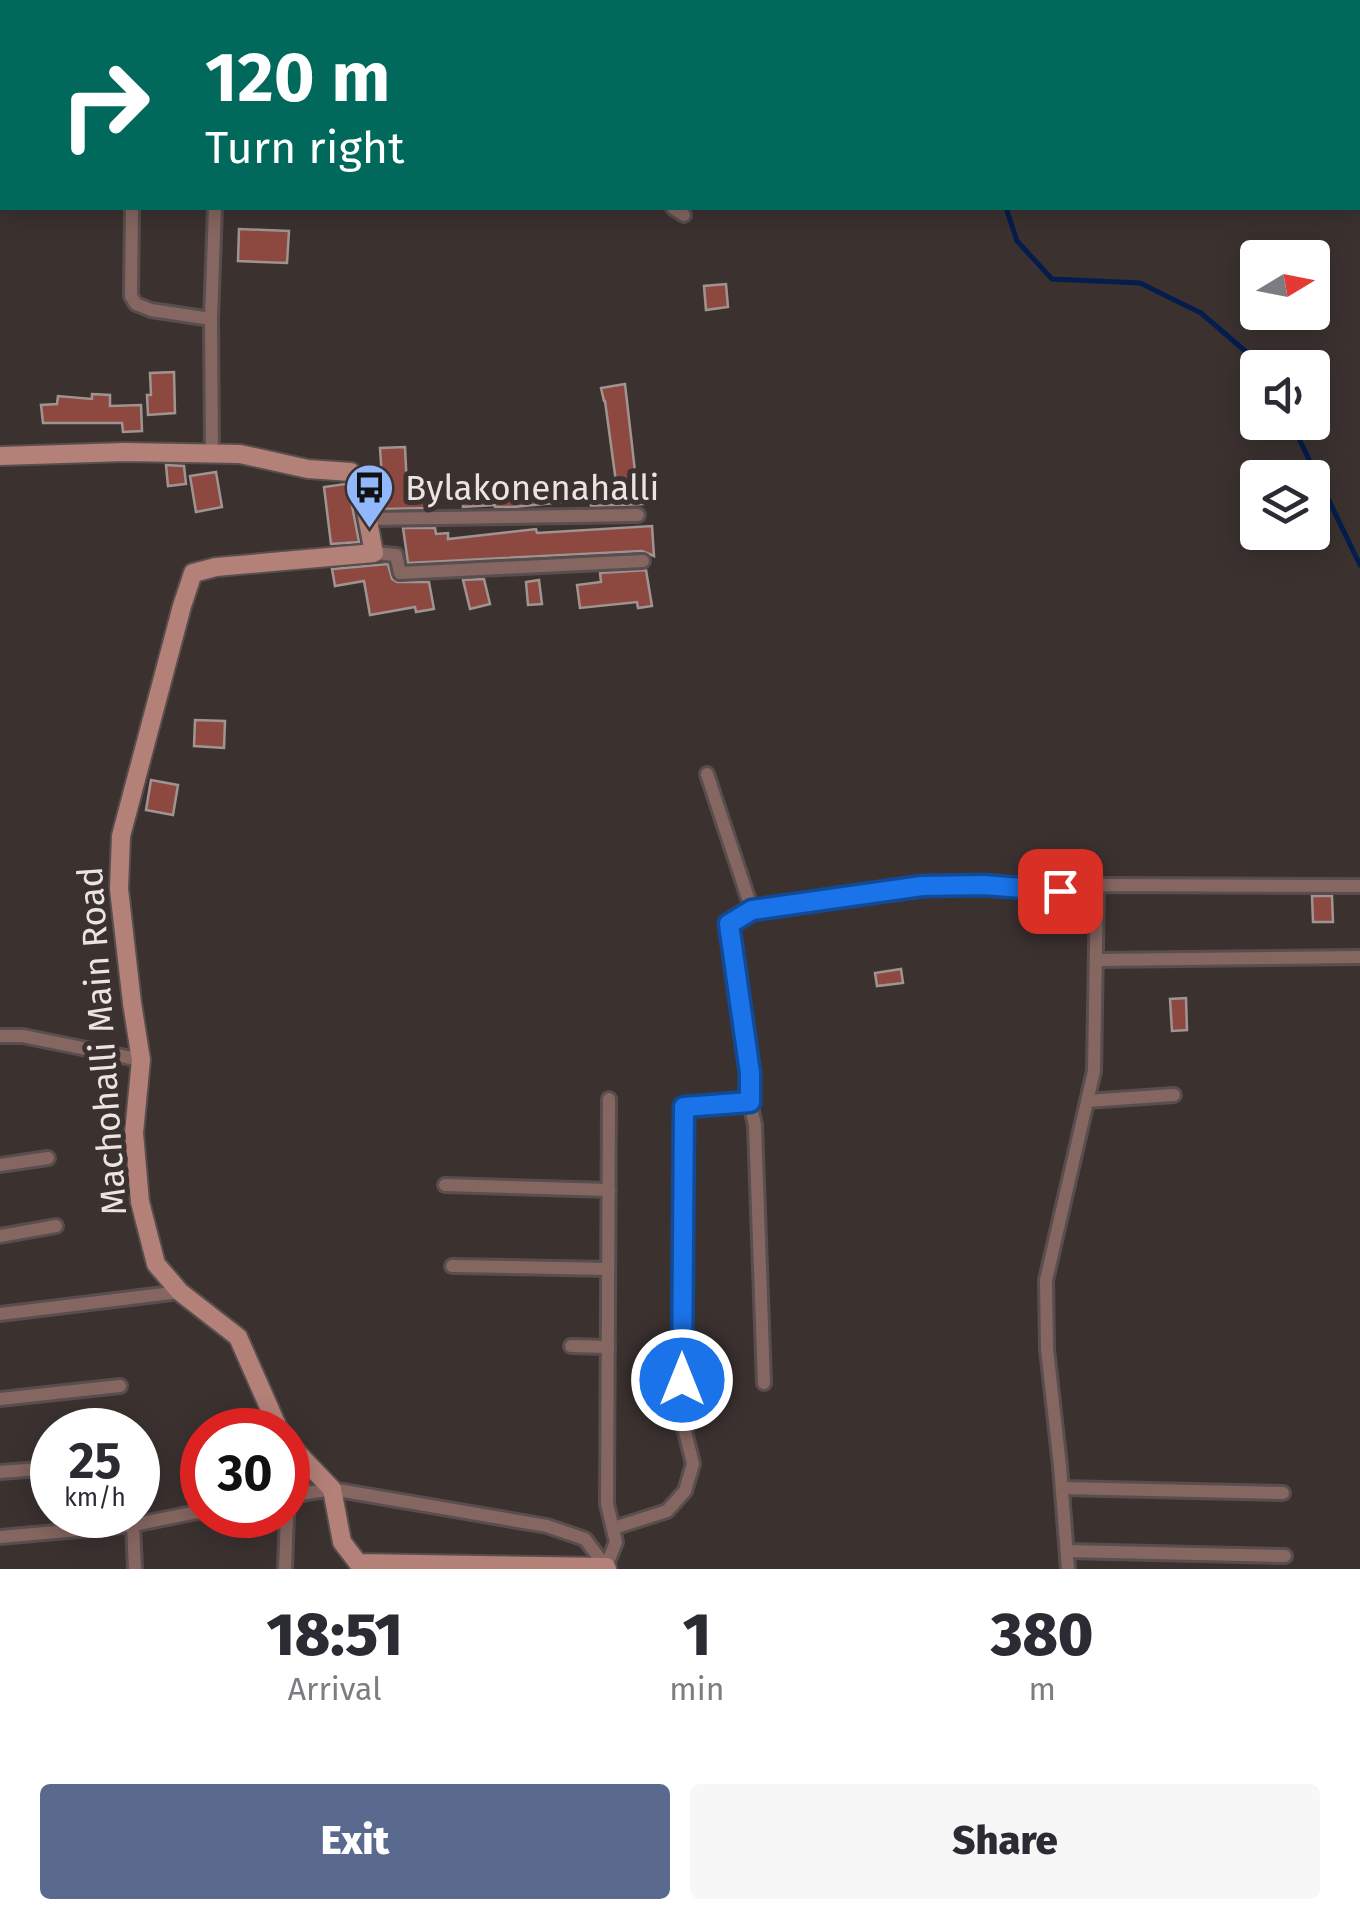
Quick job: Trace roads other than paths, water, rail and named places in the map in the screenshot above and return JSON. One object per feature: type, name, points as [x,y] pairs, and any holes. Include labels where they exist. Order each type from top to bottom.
[{"type":"street","points":[[132,210],[131,296],[136,304],[151,310],[211,318]]},
{"type":"street","points":[[212,453],[215,210]]},
{"type":"street","points":[[0,456],[240,454],[308,469],[351,472],[361,484],[374,553],[396,555],[400,572],[642,561]]},
{"type":"street","points":[[368,520],[638,515]]},
{"type":"street","name":"Machohalli Main Road","points":[[269,1408],[238,1337],[180,1292],[156,1264],[140,1202],[134,1133],[141,1060],[119,890],[122,836],[193,573],[216,567],[374,553]]},
{"type":"street","points":[[706,774],[752,910]]},
{"type":"street","points":[[764,1383],[756,1125],[729,924],[752,910],[922,886],[984,885],[1097,894]]},
{"type":"street","points":[[1068,1569],[1047,1349],[1046,1280],[1094,1071],[1098,885],[1360,886]]},
{"type":"street","points":[[1096,960],[1360,957]]},
{"type":"street","points":[[0,1036],[23,1036],[141,1060]]},
{"type":"street","points":[[1087,1101],[1174,1094]]},
{"type":"street","points":[[606,1568],[616,1542],[607,1504],[609,1099]]},
{"type":"street","points":[[614,1528],[667,1511],[684,1491],[693,1464],[682,1419],[684,1107],[750,1102]]},
{"type":"street","points":[[0,1165],[48,1158]]},
{"type":"street","points":[[445,1185],[608,1190]]},
{"type":"street","points":[[0,1236],[56,1226]]},
{"type":"street","points":[[452,1266],[608,1269]]},
{"type":"street","points":[[0,1314],[180,1292]]},
{"type":"street","points":[[571,1346],[608,1347]]},
{"type":"street","points":[[0,1398],[120,1386]]},
{"type":"street","points":[[310,1466],[332,1489],[342,1542],[358,1563],[606,1568]]},
{"type":"street","points":[[0,1472],[30,1470]]},
{"type":"street","points":[[1062,1488],[1283,1493]]},
{"type":"street","points":[[310,1492],[332,1489],[548,1526],[585,1539],[606,1568]]},
{"type":"street","points":[[0,1538],[30,1535]]},
{"type":"street","points":[[134,1538],[135,1569]]},
{"type":"street","points":[[286,1569],[287,1538]]},
{"type":"street","points":[[1066,1551],[1285,1556]]},
{"type":"waterway","points":[[1007,210],[1017,241],[1052,279],[1140,283],[1201,313],[1244,350]]},
{"type":"waterway","points":[[1300,440],[1360,565]]},
{"type":"place","name":"Bylakonenahalli","points":[[370,530]]}]
